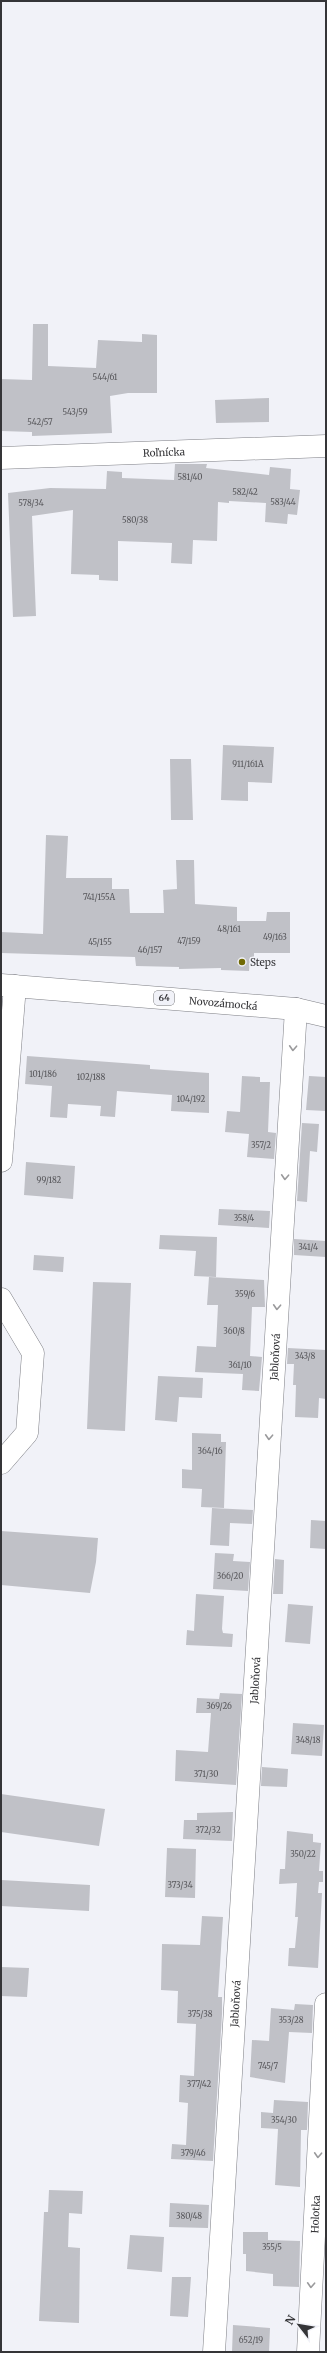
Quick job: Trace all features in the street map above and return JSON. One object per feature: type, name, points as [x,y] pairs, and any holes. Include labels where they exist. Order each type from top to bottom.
[{"type":"street","name":"Roľnícka","points":[[1,458],[326,446]]},
{"type":"street","name":"Novozámocká","points":[[8,986],[296,1009],[326,1016]]},
{"type":"street","points":[[1,1161],[8,986]]},
{"type":"street","name":"Jabloňová","points":[[214,2352],[296,1009]]},
{"type":"street","points":[[1,1299],[33,1353],[27,1433],[1,1463]]},
{"type":"street","name":"Holotka","points":[[308,2352],[326,2004]]},
{"type":"building","points":[[33,324],[48,324],[48,366],[96,368],[98,340],[142,342],[142,334],[157,335],[157,393],[128,393],[110,396],[112,433],[32,436],[32,432],[1,431],[1,379],[32,380]]},
{"type":"building","points":[[269,398],[269,422],[216,423],[215,400]]},
{"type":"building","points":[[175,464],[207,464],[206,468],[269,475],[270,467],[291,469],[290,489],[300,490],[297,515],[288,514],[287,524],[265,522],[266,503],[229,501],[229,503],[218,502],[217,541],[193,540],[192,564],[171,563],[172,543],[118,541],[118,581],[99,580],[99,575],[71,574],[73,510],[32,516],[36,616],[13,617],[8,493],[50,488],[106,489],[107,471],[122,472],[122,478],[174,480]]},
{"type":"building","points":[[223,745],[274,747],[272,783],[248,782],[248,801],[221,800]]},
{"type":"building","points":[[170,759],[191,759],[193,820],[171,820]]},
{"type":"building","points":[[46,835],[68,836],[66,878],[112,878],[112,889],[129,889],[130,913],[164,913],[163,890],[177,889],[176,860],[194,860],[195,904],[237,907],[237,921],[266,921],[267,912],[290,912],[290,953],[254,953],[254,958],[250,957],[249,971],[221,970],[221,968],[179,969],[179,967],[136,966],[135,957],[1,953],[1,932],[43,934]]},
{"type":"building","points":[[27,1056],[150,1065],[150,1069],[209,1073],[209,1113],[171,1111],[172,1095],[117,1091],[115,1117],[100,1116],[101,1106],[68,1104],[67,1118],[50,1117],[52,1086],[25,1084]]},
{"type":"building","points":[[242,1076],[260,1077],[260,1082],[270,1082],[268,1132],[276,1133],[274,1159],[247,1157],[249,1134],[225,1132],[227,1111],[240,1112]]},
{"type":"building","points":[[309,1076],[326,1077],[326,1111],[306,1110]]},
{"type":"building","points":[[302,1123],[319,1124],[317,1152],[310,1151],[307,1202],[297,1201]]},
{"type":"building","points":[[26,1162],[75,1166],[73,1199],[24,1195]]},
{"type":"building","points":[[219,1209],[270,1211],[269,1228],[218,1225]]},
{"type":"building","points":[[160,1235],[217,1237],[216,1277],[194,1276],[196,1251],[159,1249]]},
{"type":"building","points":[[294,1239],[326,1241],[326,1257],[294,1255]]},
{"type":"building","points":[[34,1255],[64,1257],[63,1272],[33,1270]]},
{"type":"building","points":[[209,1277],[264,1280],[265,1307],[252,1307],[250,1356],[262,1357],[259,1391],[242,1390],[243,1374],[195,1372],[197,1346],[216,1347],[218,1305],[207,1305]]},
{"type":"building","points":[[93,1282],[131,1283],[125,1431],[87,1429]]},
{"type":"building","points":[[288,1348],[326,1350],[326,1399],[319,1398],[318,1418],[295,1417],[296,1385],[293,1385],[294,1364],[287,1364]]},
{"type":"building","points":[[158,1376],[203,1378],[202,1398],[179,1397],[177,1422],[155,1420]]},
{"type":"building","points":[[192,1433],[221,1434],[221,1442],[226,1442],[224,1508],[201,1507],[202,1489],[182,1488],[182,1469],[192,1470]]},
{"type":"building","points":[[212,1508],[253,1510],[252,1524],[230,1523],[229,1546],[210,1545]]},
{"type":"building","points":[[311,1520],[326,1521],[326,1549],[310,1548]]},
{"type":"building","points":[[1,1531],[98,1538],[96,1562],[90,1593],[1,1585]]},
{"type":"building","points":[[215,1553],[234,1554],[233,1561],[250,1562],[248,1591],[213,1589]]},
{"type":"building","points":[[275,1559],[284,1560],[283,1594],[273,1594]]},
{"type":"building","points":[[196,1594],[224,1596],[222,1629],[223,1633],[233,1634],[232,1647],[186,1645],[187,1630],[194,1631]]},
{"type":"building","points":[[288,1604],[313,1606],[310,1644],[285,1642]]},
{"type":"building","points":[[220,1693],[242,1694],[236,1785],[175,1781],[176,1750],[208,1752],[211,1713],[196,1713],[197,1698],[219,1699]]},
{"type":"building","points":[[293,1723],[324,1725],[322,1756],[291,1754]]},
{"type":"building","points":[[262,1767],[288,1769],[287,1787],[261,1786]]},
{"type":"building","points":[[1,1794],[105,1809],[99,1846],[1,1832]]},
{"type":"building","points":[[233,1812],[232,1841],[183,1839],[184,1820],[197,1820],[197,1813]]},
{"type":"building","points":[[287,1831],[313,1834],[313,1842],[321,1843],[319,1871],[323,1871],[323,1882],[319,1882],[318,1893],[322,1893],[318,1968],[288,1966],[289,1948],[295,1948],[298,1917],[295,1917],[297,1883],[279,1884],[280,1869],[285,1869]]},
{"type":"building","points":[[167,1848],[196,1849],[195,1898],[165,1897]]},
{"type":"building","points":[[1,1880],[90,1885],[89,1911],[1,1906]]},
{"type":"building","points":[[202,1916],[223,1917],[218,1997],[222,1997],[222,2014],[213,2161],[171,2159],[172,2144],[186,2145],[188,2103],[179,2102],[180,2075],[194,2076],[196,2024],[177,2023],[178,1991],[161,1990],[162,1944],[200,1945]]},
{"type":"building","points":[[1,1967],[29,1968],[27,1997],[1,1996]]},
{"type":"building","points":[[295,2004],[313,2005],[312,2033],[289,2032],[285,2083],[250,2077],[252,2040],[269,2041],[271,2008],[294,2010]]},
{"type":"building","points":[[274,2100],[308,2102],[307,2130],[301,2130],[300,2187],[275,2185],[278,2129],[261,2128],[261,2112],[273,2113]]},
{"type":"building","points":[[49,2190],[83,2191],[82,2214],[69,2213],[68,2247],[80,2248],[79,2323],[39,2321],[44,2212],[48,2212]]},
{"type":"building","points":[[170,2203],[209,2205],[208,2228],[169,2227]]},
{"type":"building","points":[[243,2232],[268,2232],[268,2240],[300,2241],[299,2287],[273,2286],[273,2274],[246,2271],[246,2254],[243,2254]]},
{"type":"building","points":[[130,2235],[164,2237],[162,2272],[127,2269]]},
{"type":"building","points":[[172,2277],[191,2277],[188,2317],[170,2316]]},
{"type":"building","points":[[233,2325],[270,2328],[269,2352],[232,2352]]},
{"type":"place","name":"Steps","points":[[242,962]]}]
